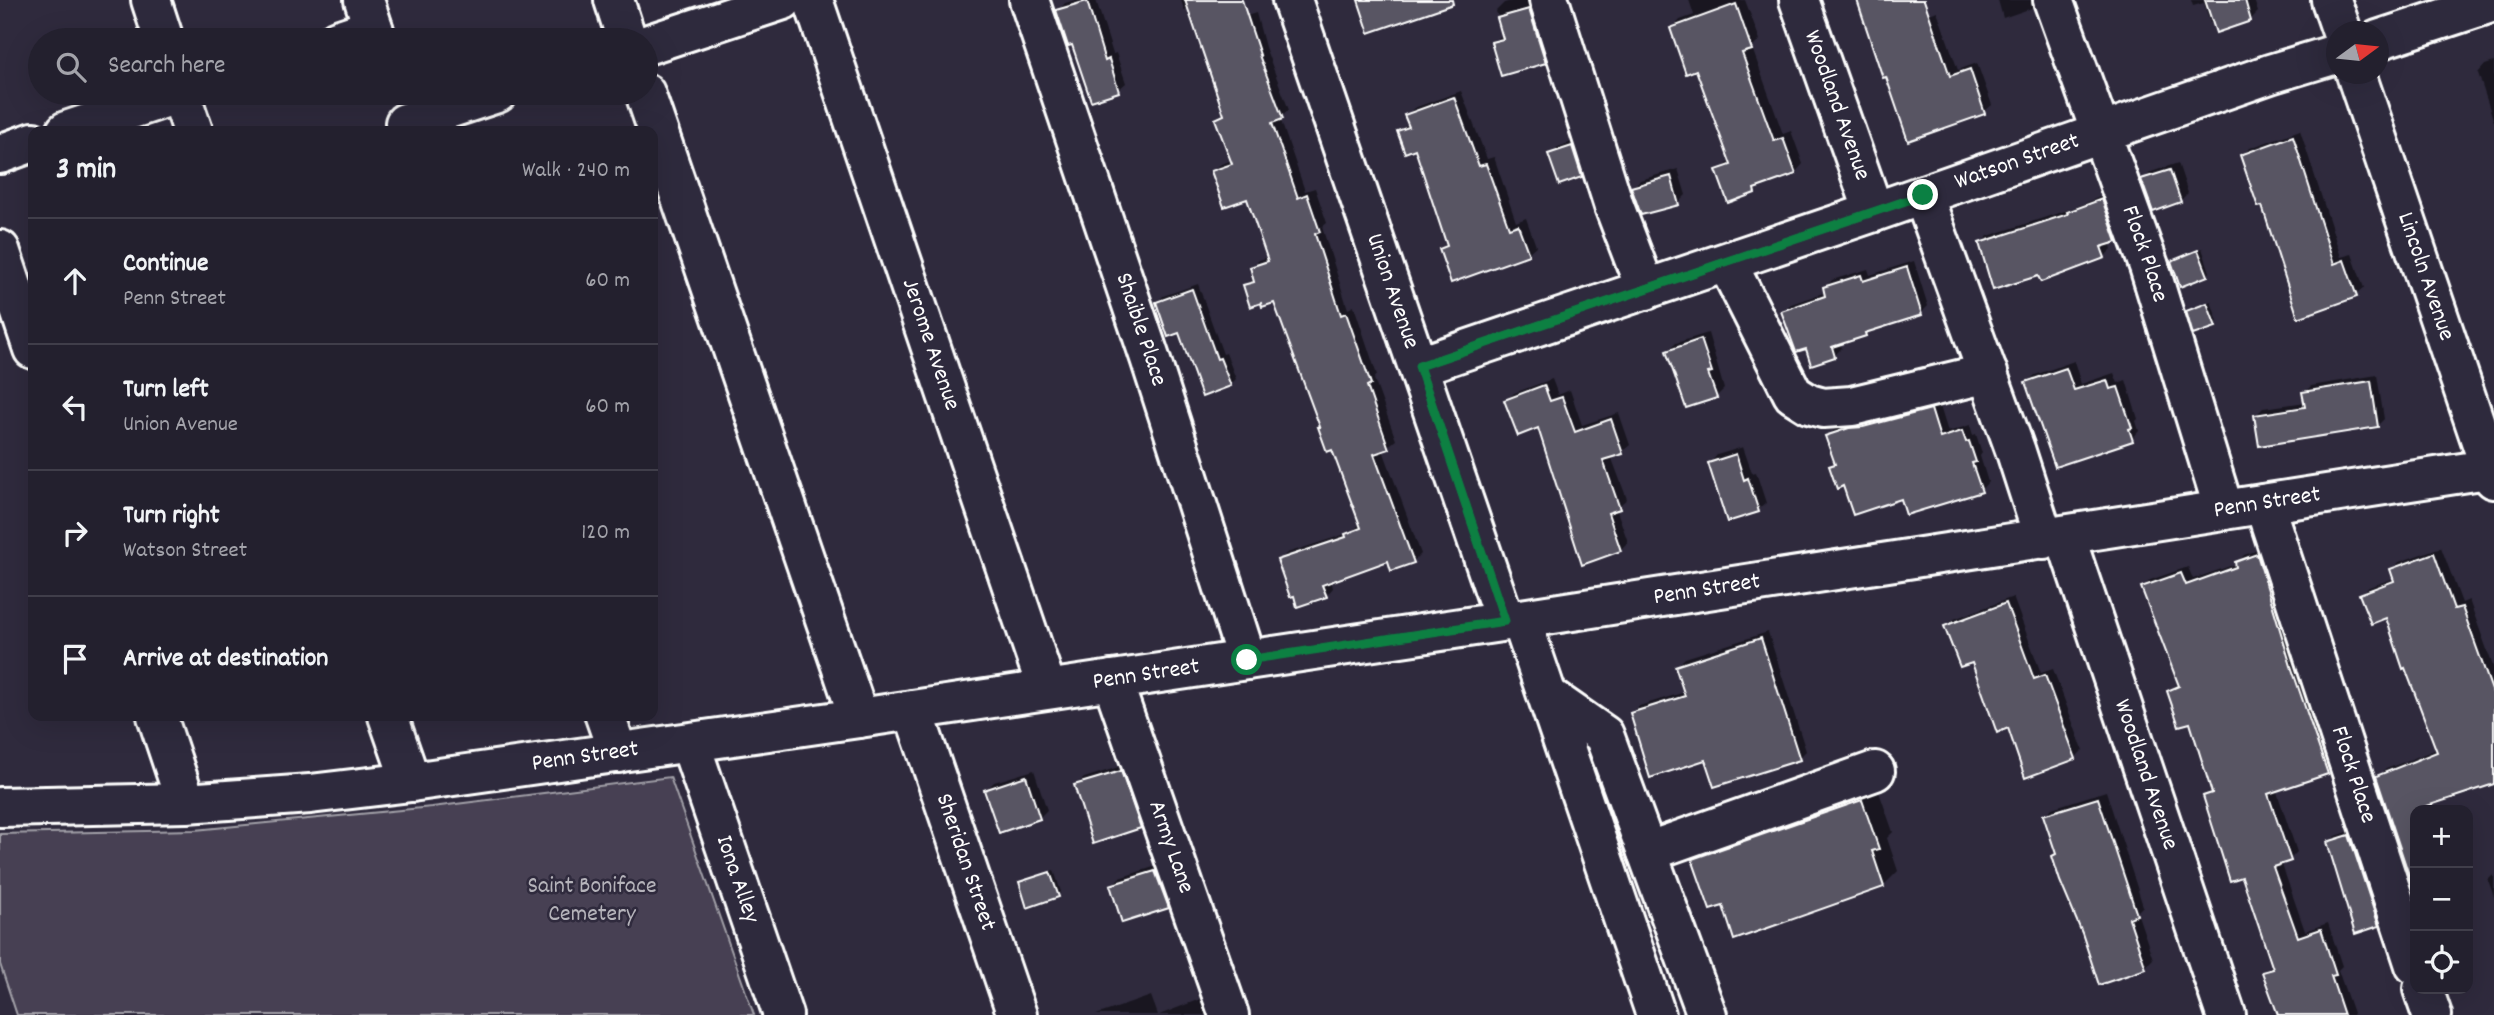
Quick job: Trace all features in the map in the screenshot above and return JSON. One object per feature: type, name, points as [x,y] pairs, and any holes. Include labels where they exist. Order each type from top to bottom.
[{"type":"street","points":[[151,0],[160,28]]},
{"type":"street","points":[[614,0],[623,28]]},
{"type":"street","points":[[658,41],[783,0]]},
{"type":"street","name":"Jerome Avenue","points":[[813,0],[1047,690]]},
{"type":"street","name":"Shaible Place","points":[[1030,0],[1150,358],[1247,660]]},
{"type":"street","name":"Union Avenue","points":[[1292,0],[1419,366],[1513,620],[1548,696],[1656,1015]]},
{"type":"street","points":[[1549,0],[1615,206],[1646,290]]},
{"type":"street","name":"Woodland Avenue","points":[[1799,0],[1874,212]]},
{"type":"street","name":"Flock Place","points":[[2053,0],[2149,266],[2224,510]]},
{"type":"street","points":[[2331,0],[2338,21]]},
{"type":"street","points":[[2389,36],[2494,2]]},
{"type":"street","name":"Watson Street","points":[[1419,366],[1874,212],[2099,132],[2326,57]]},
{"type":"street","name":"Lincoln Avenue","points":[[2359,84],[2493,472]]},
{"type":"street","points":[[81,126],[144,105]]},
{"type":"street","points":[[184,105],[191,126]]},
{"type":"street","points":[[403,116],[448,105]]},
{"type":"street","points":[[649,105],[656,126]]},
{"type":"street","points":[[658,131],[859,718]]},
{"type":"street","points":[[0,153],[28,144]]},
{"type":"street","name":"Woodland Avenue","points":[[1923,195],[1955,288],[2054,537],[2226,1015]]},
{"type":"street","points":[[0,250],[28,334]]},
{"type":"street","points":[[1727,262],[1794,394],[1809,404],[1823,408],[1852,405],[1988,373]]},
{"type":"street","name":"Penn Street","points":[[0,807],[186,803],[310,794],[411,782],[1513,620],[2264,503],[2493,472]]},
{"type":"street","name":"Flock Place","points":[[2264,503],[2410,950]]},
{"type":"street","name":"Army Lane","points":[[1112,680],[1229,1015]]},
{"type":"street","points":[[1548,696],[1604,735],[1707,1015]]},
{"type":"street","name":"Sheridan Street","points":[[913,710],[1017,1015]]},
{"type":"street","points":[[159,721],[186,803]]},
{"type":"street","points":[[390,721],[411,782]]},
{"type":"street","points":[[607,721],[618,753]]},
{"type":"street","name":"Iona Alley","points":[[690,743],[783,1015]]},
{"type":"street","points":[[1647,852],[1875,771]]},
{"type":"street","points":[[2425,994],[2432,1015]]},
{"type":"green space","name":"Saint Boniface Cemetery","points":[[670,777],[754,1015],[17,1015],[0,964],[0,834],[195,830],[432,807]]},
{"type":"building","points":[[1185,0],[1242,0],[1283,119],[1272,123],[1298,198],[1307,194],[1320,232],[1315,234],[1341,315],[1346,313],[1371,384],[1367,386],[1389,449],[1374,454],[1414,563],[1391,571],[1388,561],[1322,585],[1327,597],[1297,607],[1294,596],[1290,597],[1277,560],[1346,537],[1345,534],[1361,528],[1332,450],[1327,452],[1274,303],[1262,307],[1261,303],[1250,307],[1243,285],[1254,282],[1250,267],[1268,261],[1247,199],[1224,207],[1211,171],[1232,164],[1215,119],[1224,115]]},
{"type":"building","points":[[1358,0],[1452,0],[1453,4],[1369,33]]},
{"type":"building","points":[[1857,0],[1924,0],[1950,76],[1970,69],[1985,114],[1908,141]]},
{"type":"building","points":[[2205,0],[2245,0],[2251,21],[2216,33]]},
{"type":"building","points":[[1087,1],[1105,61],[1109,59],[1119,92],[1091,101],[1072,45],[1068,46],[1056,10]]},
{"type":"building","points":[[1736,4],[1752,50],[1742,53],[1774,141],[1783,138],[1796,174],[1754,189],[1755,193],[1728,203],[1716,170],[1731,165],[1696,70],[1686,74],[1670,28]]},
{"type":"building","points":[[1529,9],[1546,63],[1501,76],[1491,42],[1503,39],[1497,18]]},
{"type":"building","points":[[1454,97],[1479,166],[1486,164],[1509,228],[1518,225],[1529,255],[1451,283],[1439,249],[1447,246],[1415,149],[1405,153],[1397,131],[1409,127],[1404,115]]},
{"type":"building","points":[[2293,136],[2334,264],[2344,260],[2357,297],[2298,318],[2262,206],[2258,207],[2240,155]]},
{"type":"building","points":[[1572,146],[1582,177],[1559,185],[1548,154]]},
{"type":"building","points":[[2170,170],[2181,202],[2153,212],[2141,179]]},
{"type":"building","points":[[1671,176],[1679,205],[1641,215],[1631,187]]},
{"type":"building","points":[[2102,199],[2117,242],[2101,247],[2105,258],[2041,282],[2038,276],[1993,290],[1979,243],[2068,214],[2067,212]]},
{"type":"building","points":[[2198,250],[2208,276],[2180,287],[2171,261]]},
{"type":"building","points":[[1907,267],[1922,315],[1865,333],[1866,336],[1832,347],[1835,357],[1811,365],[1806,349],[1796,352],[1781,311],[1825,296],[1823,287],[1861,275],[1863,281]]},
{"type":"building","points":[[1192,289],[1217,359],[1220,358],[1231,386],[1202,397],[1179,333],[1168,337],[1156,302]]},
{"type":"building","points":[[2207,303],[2216,327],[2193,335],[2186,311]]},
{"type":"building","points":[[1701,339],[1712,372],[1708,373],[1717,398],[1686,408],[1666,351]]},
{"type":"building","points":[[2066,368],[2074,390],[2107,380],[2110,389],[2118,387],[2132,428],[2129,429],[2133,441],[2055,467],[2025,382]]},
{"type":"building","points":[[2371,381],[2378,427],[2259,446],[2254,415],[2305,407],[2302,392]]},
{"type":"building","points":[[1544,385],[1550,401],[1562,397],[1575,432],[1611,419],[1623,454],[1603,460],[1620,509],[1608,513],[1621,551],[1582,565],[1538,428],[1518,436],[1504,400]]},
{"type":"building","points":[[1931,409],[1940,438],[1962,431],[1966,442],[1969,441],[1976,462],[1972,463],[1982,492],[1906,515],[1901,499],[1853,515],[1843,486],[1837,489],[1829,466],[1835,464],[1825,436]]},
{"type":"building","points":[[1736,454],[1744,480],[1748,478],[1759,512],[1727,522],[1708,463]]},
{"type":"building","points":[[2434,553],[2454,609],[2462,607],[2494,696],[2494,784],[2430,805],[2410,805],[2410,878],[2376,776],[2437,752],[2405,668],[2403,669],[2386,618],[2371,624],[2359,594],[2394,581],[2390,569]]},
{"type":"building","points":[[2257,554],[2328,774],[2268,794],[2291,861],[2273,867],[2298,937],[2321,929],[2336,975],[2331,976],[2344,1015],[2278,1015],[2262,972],[2273,969],[2242,877],[2230,881],[2203,796],[2212,793],[2190,723],[2179,726],[2167,691],[2179,686],[2141,587],[2181,573],[2186,585],[2236,567],[2235,562]]},
{"type":"building","points":[[2006,603],[2034,679],[2045,675],[2076,759],[2025,778],[2008,728],[1997,733],[1972,663],[1960,667],[1944,626]]},
{"type":"building","points":[[1761,638],[1800,760],[1714,787],[1705,760],[1650,778],[1630,713],[1685,696],[1675,666]]},
{"type":"building","points":[[1121,771],[1141,828],[1093,844],[1074,785]]},
{"type":"building","points":[[1026,776],[1040,819],[999,833],[984,790]]},
{"type":"building","points":[[2098,798],[2137,915],[2129,918],[2146,969],[2099,985],[2082,933],[2060,881],[2052,856],[2056,854],[2043,815]]},
{"type":"building","points":[[1862,800],[1879,849],[1872,851],[1884,887],[1734,940],[1723,906],[1710,910],[1692,859]]},
{"type":"building","points":[[2349,835],[2379,926],[2355,934],[2327,842]]},
{"type":"building","points":[[1155,871],[1169,908],[1122,923],[1110,885]]},
{"type":"building","points":[[1050,872],[1059,897],[1027,908],[1019,882]]},
{"type":"route","points":[[1247,660],[1505,621],[1419,366],[1923,195]]}]
